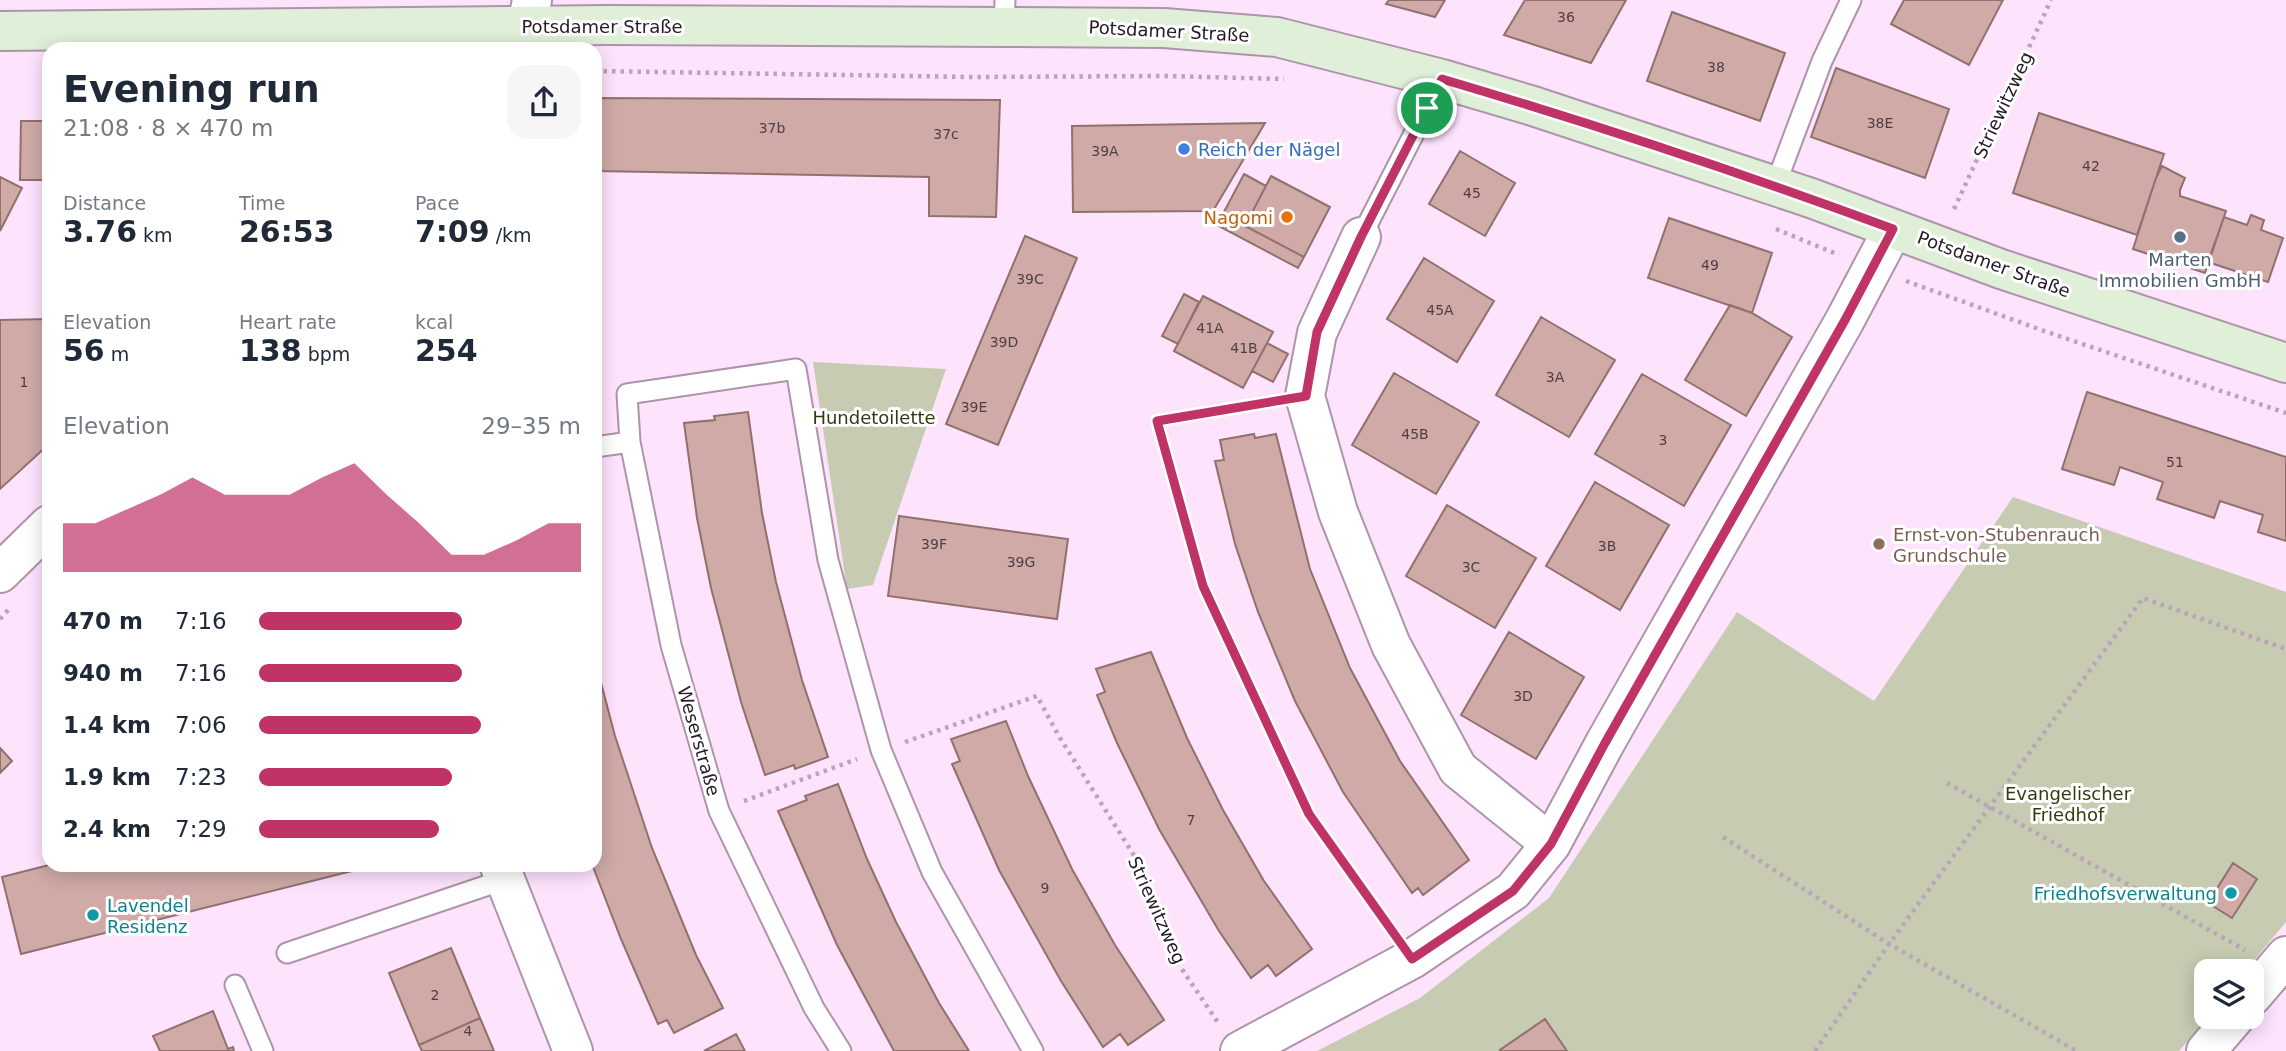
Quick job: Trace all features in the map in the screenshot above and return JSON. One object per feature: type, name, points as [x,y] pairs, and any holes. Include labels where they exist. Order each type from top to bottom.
[{"type":"street","name":"Potsdamer Straße","points":[[0,31],[315,29],[1004,13],[1277,37],[1442,79],[1533,106],[1775,186],[2001,269],[2286,363]]},
{"type":"street","points":[[315,29],[340,42]]},
{"type":"street","points":[[1232,1042],[1412,959],[1513,891],[1551,844],[1893,229]]},
{"type":"street","points":[[1361,237],[1317,332],[1306,396],[1338,512],[1391,645],[1458,769],[1551,844]]},
{"type":"street","points":[[0,573],[42,532]]},
{"type":"street","points":[[501,872],[573,1051]]},
{"type":"street","points":[[2206,1051],[2225,1029]]},
{"type":"lane","points":[[1775,186],[1822,61],[1851,0]]},
{"type":"lane","points":[[1361,237],[1442,79]]},
{"type":"lane","name":"Weserstraße","points":[[841,1051],[814,1008],[719,811],[671,645],[630,442],[627,394],[796,369],[828,560],[881,750],[932,872],[1033,1051]]},
{"type":"lane","points":[[602,446],[630,442]]},
{"type":"lane","points":[[287,953],[501,872]]},
{"type":"lane","points":[[235,985],[263,1051]]},
{"type":"path","name":"Striewitzweg","points":[[1954,209],[2051,0]]},
{"type":"path","points":[[602,71],[970,77],[1167,76],[1294,81]]},
{"type":"path","points":[[1769,225],[1873,268],[2060,336],[2286,413]]},
{"type":"path","points":[[1306,396],[1157,421],[1203,586],[1309,814],[1412,959]]},
{"type":"path","points":[[1815,1051],[1988,807],[2143,598],[2286,649]]},
{"type":"path","name":"Striewitzweg","points":[[1037,696],[1060,738],[1135,857],[1171,953],[1232,1042]]},
{"type":"path","points":[[1948,783],[2272,973]]},
{"type":"path","points":[[1723,837],[1889,944],[2077,1051]]},
{"type":"green space","name":"Hundetoilette","points":[[813,362],[946,369],[873,585],[847,589]]},
{"type":"green space","name":"Evangelischer Friedhof","points":[[2013,497],[2286,592],[2286,922],[2255,959],[2194,959],[2194,1029],[2198,1029],[2179,1051],[1317,1051],[1420,998],[1549,898],[1737,612],[1874,701]]},
{"type":"building","points":[[1389,0],[1445,0],[1435,17],[1386,4]]},
{"type":"building","points":[[1525,0],[1626,0],[1591,63],[1504,35]]},
{"type":"building","points":[[1904,0],[2003,0],[1969,65],[1891,24]]},
{"type":"building","points":[[1672,12],[1785,53],[1760,121],[1647,81]]},
{"type":"building","points":[[1836,68],[1949,109],[1925,178],[1811,137]]},
{"type":"building","points":[[602,98],[1000,100],[996,217],[929,216],[929,177],[602,171]]},
{"type":"building","points":[[2039,113],[2164,154],[2137,235],[2013,193]]},
{"type":"building","points":[[21,121],[42,121],[42,180],[20,180]]},
{"type":"building","points":[[1265,123],[1213,211],[1073,212],[1072,126]]},
{"type":"building","points":[[1460,151],[1515,183],[1485,236],[1429,204]]},
{"type":"building","points":[[2162,166],[2185,178],[2180,196],[2226,211],[2205,273],[2133,249]]},
{"type":"building","points":[[1244,174],[1266,186],[1245,226],[1304,257],[1298,268],[1217,225]]},
{"type":"building","name":"Nagomi","points":[[1271,176],[1330,207],[1304,257],[1245,226]]},
{"type":"building","points":[[0,177],[22,188],[0,231]]},
{"type":"building","points":[[2251,215],[2264,220],[2261,230],[2283,238],[2268,282],[2208,262],[2224,217],[2247,225]]},
{"type":"building","points":[[1669,218],[1772,253],[1752,313],[1648,278]]},
{"type":"building","points":[[1025,236],[1077,258],[998,445],[946,424]]},
{"type":"building","points":[[1424,258],[1494,301],[1457,362],[1387,319]]},
{"type":"building","points":[[1184,294],[1199,302],[1178,344],[1162,336]]},
{"type":"building","points":[[1203,296],[1273,332],[1243,388],[1174,351]]},
{"type":"building","points":[[1730,305],[1752,313],[1792,337],[1746,416],[1685,380]]},
{"type":"building","points":[[1541,317],[1615,360],[1569,437],[1496,395]]},
{"type":"building","points":[[42,319],[42,450],[0,489],[0,320]]},
{"type":"building","points":[[1267,343],[1288,354],[1273,382],[1252,371]]},
{"type":"building","points":[[1394,373],[1479,422],[1436,494],[1352,445]]},
{"type":"building","points":[[1642,374],[1731,425],[1684,506],[1595,454]]},
{"type":"building","points":[[2087,392],[2286,457],[2286,541],[2258,532],[2263,515],[2220,501],[2214,518],[2157,499],[2163,482],[2120,467],[2114,485],[2062,469]]},
{"type":"building","points":[[748,412],[762,513],[776,582],[802,680],[828,757],[795,769],[794,765],[765,775],[741,702],[711,588],[697,518],[684,423],[715,420],[714,416]]},
{"type":"building","points":[[1254,434],[1255,438],[1276,434],[1310,569],[1350,668],[1400,761],[1469,860],[1423,895],[1418,888],[1412,893],[1343,792],[1295,701],[1258,612],[1235,544],[1215,461],[1224,460],[1220,440]]},
{"type":"building","points":[[1595,482],[1669,525],[1620,610],[1546,566]]},
{"type":"building","points":[[1447,505],[1536,558],[1495,628],[1406,576]]},
{"type":"building","points":[[899,516],[1068,539],[1057,619],[888,596]]},
{"type":"building","points":[[1509,632],[1584,677],[1536,759],[1461,715]]},
{"type":"building","points":[[1151,652],[1187,738],[1223,810],[1264,881],[1312,949],[1276,976],[1268,965],[1251,978],[1219,931],[1159,829],[1097,695],[1105,692],[1096,669]]},
{"type":"building","points":[[602,687],[615,736],[652,848],[696,955],[723,1008],[674,1033],[667,1020],[658,1024],[595,872],[602,872]]},
{"type":"building","points":[[1006,721],[1028,776],[1072,869],[1115,945],[1164,1020],[1128,1045],[1120,1034],[1103,1047],[1061,981],[999,870],[952,764],[960,761],[951,739]]},
{"type":"building","points":[[0,748],[12,761],[0,773]]},
{"type":"building","points":[[838,784],[867,859],[896,922],[939,1003],[969,1051],[894,1051],[837,945],[778,811],[807,800],[805,796]]},
{"type":"building","name":"Friedhofsverwaltung","points":[[2233,863],[2257,879],[2232,918],[2208,903]]},
{"type":"building","name":"Lavendel Residenz","points":[[42,867],[42,872],[348,872],[21,954],[2,877]]},
{"type":"building","points":[[451,948],[480,1018],[419,1045],[389,973]]},
{"type":"building","points":[[213,1011],[228,1049],[233,1047],[234,1051],[160,1051],[153,1036]]},
{"type":"building","points":[[480,1018],[494,1051],[422,1051],[419,1045]]},
{"type":"building","points":[[1545,1019],[1567,1051],[1500,1050]]},
{"type":"building","points":[[736,1034],[745,1051],[704,1051]]},
{"type":"place","name":"Reich der Nägel","points":[[1184,149]]},
{"type":"place","name":"Nagomi","points":[[1287,217]]},
{"type":"place","name":"Marten Immobilien GmbH","points":[[2180,237]]},
{"type":"place","name":"Ernst-von-Stubenrauch Grundschule","points":[[1879,544]]},
{"type":"place","name":"Friedhofsverwaltung","points":[[2231,893]]},
{"type":"place","name":"Lavendel Residenz","points":[[93,915]]},
{"type":"route","points":[[1442,79],[1533,106],[1811,198],[1893,229],[1845,320],[1605,743],[1551,844],[1513,891],[1412,959],[1309,814],[1203,586],[1157,421],[1306,396],[1317,332],[1361,237],[1427,108],[1442,79]]}]
